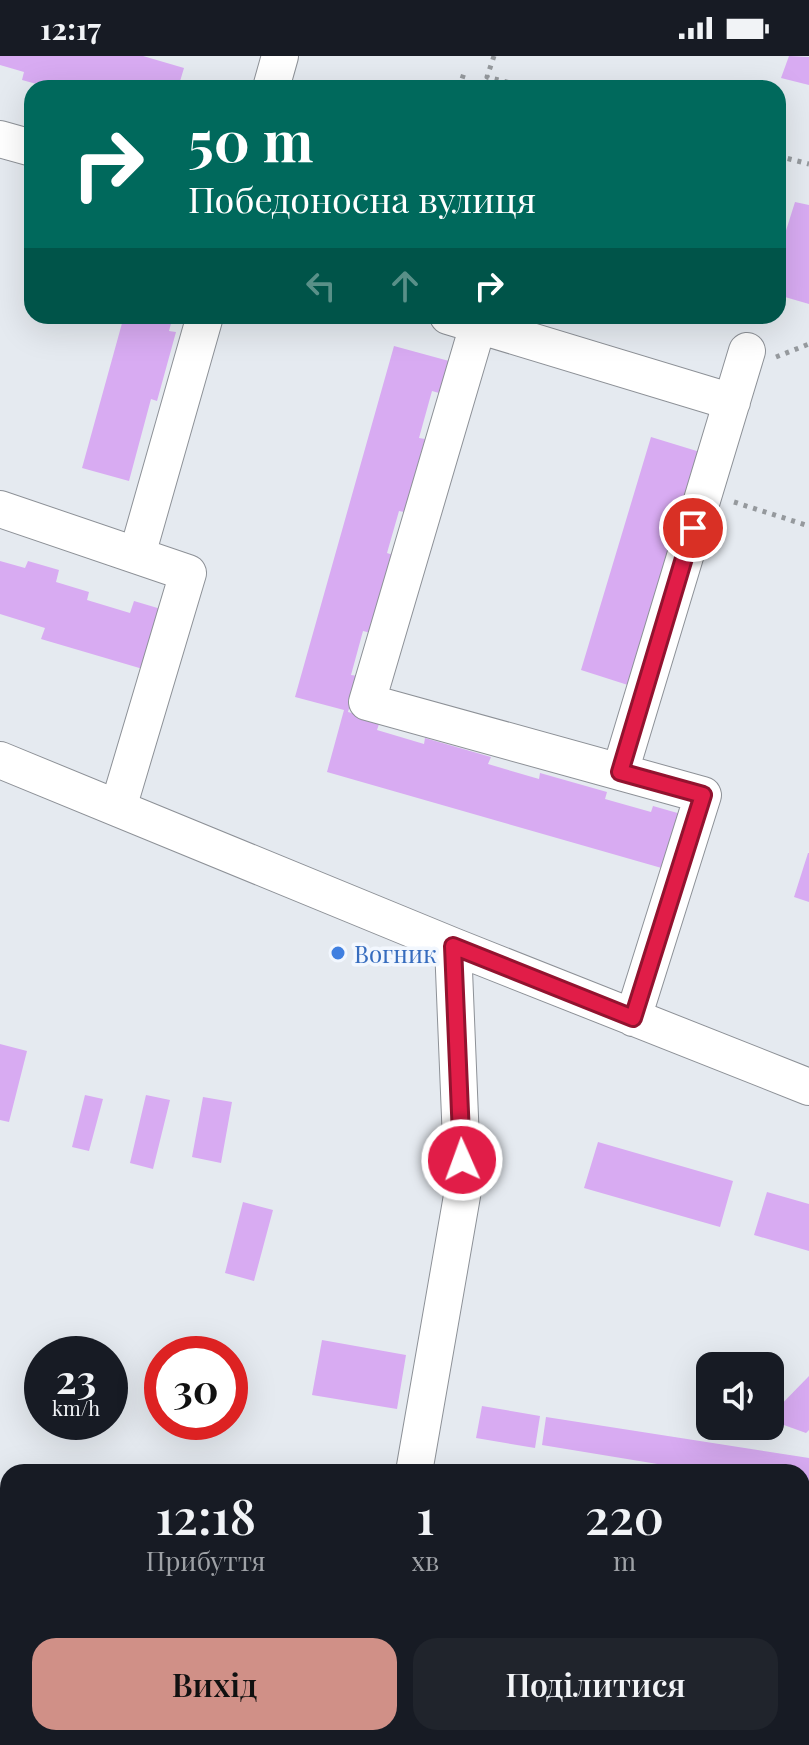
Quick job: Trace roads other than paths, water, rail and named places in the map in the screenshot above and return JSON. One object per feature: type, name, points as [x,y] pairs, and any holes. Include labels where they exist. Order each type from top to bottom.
[{"type":"street","points":[[273,80],[280,56]]},
{"type":"street","points":[[0,139],[24,146]]},
{"type":"street","points":[[137,555],[203,324]]},
{"type":"street","points":[[462,324],[367,702],[703,795],[633,1018]]},
{"type":"street","points":[[476,324],[732,402]]},
{"type":"street","points":[[620,772],[747,351]]},
{"type":"street","points":[[0,509],[188,573],[118,808]]},
{"type":"street","points":[[0,760],[453,946],[809,1087]]},
{"type":"street","points":[[415,1464],[463,1190],[453,946]]},
{"type":"place","name":"Вогник","points":[[338,953]]}]
